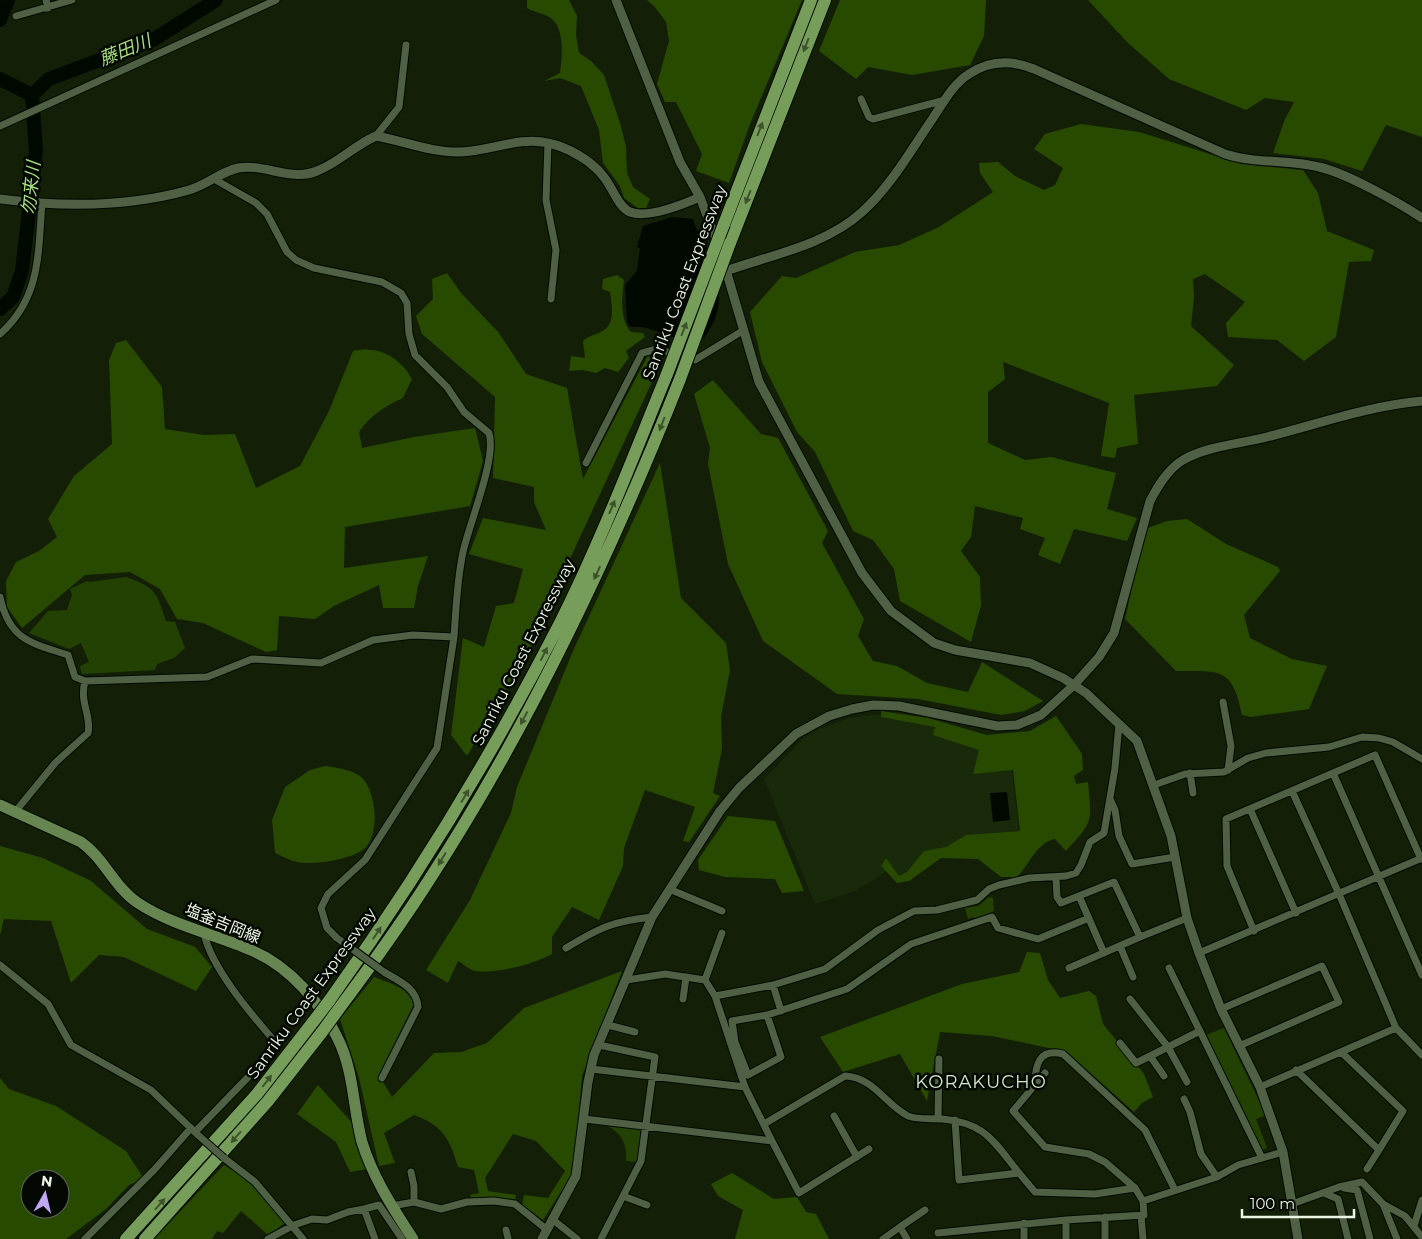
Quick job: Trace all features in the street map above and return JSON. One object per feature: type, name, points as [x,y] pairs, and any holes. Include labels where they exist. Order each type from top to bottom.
[{"type":"highway","name":"Sanriku Coast Expressway","points":[[333,1006],[420,870],[513,713],[562,619],[610,512],[667,374],[811,0]]},
{"type":"highway","name":"Sanriku Coast Expressway","points":[[145,1239],[268,1101],[333,1006],[431,877],[523,720],[574,623],[613,540],[680,378],[730,243],[825,0]]},
{"type":"highway","name":"Sanriku Coast Expressway","points":[[126,1239],[318,1027]]},
{"type":"main road","name":"塩釜吉岡線","points":[[0,806],[87,846],[119,888],[151,911],[255,952],[277,966],[309,994],[324,1014],[339,1040],[349,1072],[365,1149],[373,1172],[413,1239]]},
{"type":"street","points":[[46,0],[48,8]]},
{"type":"street","points":[[16,16],[72,0]]},
{"type":"street","points":[[0,126],[38,107],[276,0]]},
{"type":"street","points":[[616,0],[680,162],[700,197],[726,271],[754,368],[768,399],[862,573],[891,611],[911,628],[944,647],[1030,663],[1074,685],[1137,741],[1154,785],[1175,857],[1187,918],[1199,953],[1221,1009],[1260,1087],[1283,1152],[1298,1239]]},
{"type":"street","points":[[3,200],[42,203],[124,202],[192,189],[214,179],[222,173],[246,167],[296,175],[316,172],[376,136],[399,107],[406,45]]},
{"type":"street","points":[[726,271],[828,234],[862,212],[891,179],[959,82],[983,66],[1009,62],[1022,64],[1224,154],[1241,159],[1304,164],[1335,172],[1422,218]]},
{"type":"street","points":[[861,99],[869,117],[873,119],[945,100]]},
{"type":"street","points":[[376,136],[443,151],[458,152],[528,141],[548,143],[573,153],[596,168],[630,212],[648,213],[700,197]]},
{"type":"street","points":[[548,143],[546,200],[556,250],[551,299]]},
{"type":"street","points":[[214,179],[256,203],[267,214],[287,252],[296,260],[323,271],[382,282],[401,293],[407,303],[409,334],[415,355],[447,386],[464,412],[489,433],[490,452],[478,506],[463,554],[454,637],[437,748],[365,860],[328,894],[321,908],[327,928],[337,938],[416,995],[418,1007],[382,1078]]},
{"type":"street","points":[[0,334],[22,310],[34,281],[42,203]]},
{"type":"street","points":[[586,464],[642,353],[657,349],[695,360],[744,330]]},
{"type":"street","points":[[542,1239],[576,1176],[591,1069],[599,1045],[652,918],[702,836],[739,788],[796,734],[812,724],[852,708],[873,705],[899,706],[975,723],[1006,726],[1030,721],[1041,715],[1074,685],[1099,657],[1114,633],[1150,501],[1157,486],[1181,462],[1206,451],[1286,432],[1364,409],[1422,401]]},
{"type":"street","points":[[0,597],[2,607],[13,629],[26,641],[68,655],[76,676],[85,681],[193,679],[207,677],[252,659],[321,663],[373,640],[413,635],[454,637]]},
{"type":"street","points":[[15,812],[56,762],[77,740],[88,733],[89,727],[81,693],[85,681]]},
{"type":"street","points":[[1223,702],[1231,746],[1228,770]]},
{"type":"street","points":[[715,996],[773,985],[825,969],[878,930],[914,911],[937,910],[977,900],[989,889],[1029,878],[1056,878],[1076,873],[1082,865],[1090,842],[1104,832],[1116,768],[1119,724]]},
{"type":"street","points":[[1154,785],[1190,773],[1224,772],[1248,758],[1266,753],[1329,746],[1362,738],[1379,738],[1393,742],[1422,759]]},
{"type":"street","points":[[1199,953],[1254,931],[1421,858],[1376,755],[1226,819],[1227,866],[1254,931]]},
{"type":"street","points":[[1190,773],[1193,793]]},
{"type":"street","points":[[1333,773],[1422,975]]},
{"type":"street","points":[[1292,791],[1339,894],[1396,1028],[1422,1055]]},
{"type":"street","points":[[1110,799],[1115,810],[1119,836],[1132,864],[1175,857]]},
{"type":"street","points":[[1250,809],[1296,913]]},
{"type":"street","points":[[1056,878],[1057,897],[1061,903],[1114,882],[1140,937]]},
{"type":"street","points":[[669,889],[722,911]]},
{"type":"street","points":[[1079,896],[1104,953]]},
{"type":"street","points":[[767,1015],[781,1057],[748,1075],[735,1042],[732,1021],[767,1015],[847,989],[911,944],[992,917],[998,928],[1038,939],[1089,918]]},
{"type":"street","points":[[566,948],[598,928],[634,919],[652,918]]},
{"type":"street","points":[[1069,968],[1187,918]]},
{"type":"street","points":[[85,1239],[195,1132],[253,1072],[276,1043],[250,1012],[208,950],[204,933]]},
{"type":"street","points":[[705,980],[722,933]]},
{"type":"street","points":[[1120,946],[1133,976]]},
{"type":"street","points":[[0,966],[48,1004],[71,1045],[151,1090],[224,1158],[255,1182],[303,1239]]},
{"type":"street","points":[[1221,1009],[1322,966],[1339,1002],[1239,1046]]},
{"type":"street","points":[[1169,968],[1262,1158]]},
{"type":"street","points":[[627,980],[666,974],[705,980]]},
{"type":"street","points":[[682,999],[686,978]]},
{"type":"street","points":[[705,980],[715,996],[745,1087],[799,1192],[869,1149]]},
{"type":"street","points":[[773,985],[781,1011]]},
{"type":"street","points":[[1130,999],[1168,1046],[1187,1082]]},
{"type":"street","points":[[608,1025],[636,1032]]},
{"type":"street","points":[[1260,1087],[1396,1028]]},
{"type":"street","points":[[1120,1043],[1136,1063],[1200,1030]]},
{"type":"street","points":[[599,1045],[655,1057],[641,1162],[601,1239]]},
{"type":"street","points":[[1035,1084],[1036,1067],[1040,1059],[1056,1052],[1063,1054],[1145,1130],[1175,1190]]},
{"type":"street","points":[[1341,1052],[1403,1111],[1366,1169]]},
{"type":"street","points":[[1150,1056],[1164,1076]]},
{"type":"street","points":[[938,1119],[939,1059]]},
{"type":"street","points":[[591,1069],[745,1087]]},
{"type":"street","points":[[1296,1070],[1379,1150]]},
{"type":"street","points":[[938,1233],[1024,1223],[1144,1215],[1143,1201],[1135,1188],[1105,1162],[1089,1154],[1045,1146],[1013,1111],[1045,1073]]},
{"type":"street","points":[[764,1124],[845,1076],[855,1076],[872,1086],[908,1117],[955,1120],[980,1128],[1035,1192],[1094,1194],[1135,1188]]},
{"type":"street","points":[[1184,1099],[1190,1112],[1201,1154],[1217,1177]]},
{"type":"street","points":[[834,1116],[857,1157]]},
{"type":"street","points":[[584,1119],[772,1141]]},
{"type":"street","points":[[955,1120],[959,1180],[1019,1173]]},
{"type":"street","points":[[1143,1201],[1217,1177],[1238,1165],[1283,1152]]},
{"type":"street","points":[[411,1172],[414,1186],[414,1202]]},
{"type":"street","points":[[1292,1204],[1339,1187],[1362,1182],[1382,1204],[1397,1239]]},
{"type":"street","points":[[1339,1187],[1357,1190],[1370,1239]]},
{"type":"street","points":[[1324,1193],[1338,1199],[1348,1239]]},
{"type":"street","points":[[623,1196],[647,1205]]},
{"type":"street","points":[[1414,1226],[1422,1200]]},
{"type":"street","points":[[392,1206],[414,1202],[436,1209],[480,1201],[515,1204],[546,1229]]},
{"type":"street","points":[[1382,1204],[1399,1211],[1422,1237]]},
{"type":"street","points":[[268,1239],[312,1219],[327,1220],[348,1212],[379,1205],[402,1239]]},
{"type":"street","points":[[364,1209],[375,1239]]},
{"type":"street","points":[[883,1239],[924,1210]]},
{"type":"street","points":[[1141,1215],[1143,1239]]},
{"type":"street","points":[[1105,1217],[1105,1239]]},
{"type":"street","points":[[552,1219],[577,1239]]},
{"type":"street","points":[[1066,1220],[1066,1239]]},
{"type":"street","points":[[1024,1223],[1024,1239]]},
{"type":"street","points":[[900,1227],[907,1239]]},
{"type":"street","points":[[506,1230],[508,1239]]},
{"type":"shaded area","points":[[672,217],[693,219],[709,253],[716,276],[719,298],[718,309],[708,332],[704,338],[699,340],[679,339],[647,328],[629,326],[627,322],[625,285],[637,271],[640,248],[637,247],[643,226]]},
{"type":"shaded area","points":[[126,577],[144,584],[153,592],[160,603],[166,621],[175,622],[185,648],[174,658],[157,664],[155,670],[82,674],[80,666],[89,662],[81,643],[69,649],[29,633],[48,611],[67,610],[72,595],[70,589],[87,581]]},
{"type":"shaded area","points":[[884,714],[987,736],[1008,737],[1019,831],[966,838],[898,879],[894,867],[855,891],[815,904],[764,779],[805,737],[819,729],[849,718]]},
{"type":"shaded area","points":[[1007,792],[1010,820],[993,822],[990,793]]},
{"type":"shaded area","points":[[989,897],[993,898],[994,911],[975,919],[973,917],[968,919],[965,908],[978,906]]},
{"type":"shaded area","points":[[1224,1028],[1266,1115],[1256,1119],[1267,1148],[1262,1150],[1206,1035]]},
{"type":"shaded area","points":[[606,1125],[641,1129],[637,1162],[626,1161],[626,1149],[620,1136]]},
{"type":"green space","points":[[527,0],[569,0],[577,16],[576,35],[579,53],[591,61],[604,75],[626,147],[627,173],[633,187],[650,199],[646,208],[638,208],[624,198],[620,186],[603,163],[599,130],[581,86],[560,78],[544,81],[560,73],[561,37],[552,19],[527,8]]},
{"type":"green space","points":[[647,0],[802,0],[750,124],[729,183],[696,171],[702,154],[676,102],[665,102],[657,84],[669,41],[666,22]]},
{"type":"green space","points":[[840,0],[986,0],[984,36],[970,65],[912,75],[868,67],[856,79],[819,51]]},
{"type":"green space","points":[[1088,0],[1422,0],[1422,137],[1386,125],[1362,171],[1324,159],[1273,153],[1285,119],[1294,102],[1265,98],[1246,110],[1169,79],[1128,43]]},
{"type":"green space","points":[[1081,124],[1139,132],[1242,164],[1303,170],[1318,193],[1327,231],[1374,250],[1371,261],[1349,262],[1336,337],[1304,361],[1277,340],[1228,337],[1226,323],[1245,302],[1205,274],[1193,279],[1194,297],[1191,326],[1234,365],[1217,386],[1134,395],[1138,444],[1117,448],[1115,458],[1101,456],[1109,403],[1003,362],[1005,379],[988,392],[988,443],[1025,460],[1051,457],[1116,473],[1107,509],[1137,518],[1127,541],[1074,529],[1060,564],[1038,555],[1045,538],[1020,529],[1023,518],[975,506],[971,537],[961,551],[980,577],[981,605],[971,642],[900,601],[894,569],[873,540],[853,531],[815,452],[797,432],[762,362],[750,312],[782,276],[796,278],[855,252],[899,245],[939,227],[993,192],[980,173],[979,163],[998,162],[1015,176],[1044,190],[1055,185],[1063,168],[1034,149],[1045,134]]},
{"type":"green space","points":[[447,273],[461,293],[499,333],[526,374],[567,388],[583,479],[647,357],[655,355],[663,358],[556,589],[545,622],[467,756],[451,735],[463,638],[484,647],[496,606],[514,603],[523,569],[469,554],[483,518],[546,530],[534,502],[534,487],[493,478],[495,397],[422,334],[416,316],[433,299],[432,279]]},
{"type":"green space","points":[[617,275],[624,280],[622,308],[627,327],[631,332],[643,333],[645,337],[626,351],[629,358],[618,372],[605,368],[596,373],[583,370],[569,371],[571,356],[585,358],[583,341],[606,329],[609,325],[612,315],[611,297],[610,292],[602,289],[603,279]]},
{"type":"green space","points":[[126,340],[162,387],[165,429],[204,435],[235,434],[256,488],[300,466],[329,411],[353,351],[371,350],[387,354],[401,364],[412,379],[403,398],[378,412],[359,432],[362,448],[414,437],[475,428],[483,461],[470,506],[345,527],[344,568],[428,556],[418,586],[414,608],[383,608],[379,585],[334,606],[315,619],[279,616],[277,650],[266,652],[203,623],[177,619],[160,589],[130,572],[85,575],[22,628],[7,607],[6,581],[16,562],[39,551],[57,537],[48,519],[74,476],[112,444],[109,360],[116,343]]},
{"type":"green space","points":[[713,380],[761,434],[778,438],[828,531],[822,543],[864,619],[858,636],[873,661],[897,666],[927,683],[968,692],[982,662],[1043,701],[1025,711],[1001,715],[918,699],[837,694],[763,641],[728,564],[708,464],[710,448],[694,394]]},
{"type":"green space","points":[[660,463],[681,598],[726,643],[730,670],[721,717],[722,749],[713,793],[720,796],[689,842],[683,841],[695,807],[645,790],[624,848],[623,866],[599,920],[572,907],[552,937],[552,954],[525,965],[483,972],[475,971],[458,961],[448,983],[426,970],[470,900],[511,813],[517,787],[573,651]]},
{"type":"green space","points":[[1187,519],[1226,544],[1278,567],[1280,571],[1244,615],[1250,638],[1292,659],[1327,666],[1309,709],[1251,717],[1242,715],[1234,687],[1228,679],[1213,672],[1176,671],[1125,619],[1145,529],[1167,521]]},
{"type":"green space","points":[[881,711],[928,718],[987,735],[1030,731],[1056,716],[1082,754],[1083,770],[1074,776],[1076,784],[1088,782],[1090,814],[1086,827],[1066,851],[1055,839],[1043,845],[1017,877],[1001,877],[978,859],[941,858],[909,881],[897,883],[881,866],[886,858],[899,876],[907,872],[924,851],[946,847],[966,835],[1020,831],[1013,770],[973,774],[979,750],[933,735],[935,727],[881,717]]},
{"type":"green space","points":[[325,766],[356,773],[364,780],[368,787],[373,804],[374,822],[371,839],[367,846],[354,855],[313,863],[297,862],[275,853],[272,820],[285,787],[310,770]]},
{"type":"green space","points":[[728,816],[775,821],[804,891],[782,893],[775,879],[725,877],[699,870],[698,860]]},
{"type":"green space","points":[[0,846],[43,858],[91,881],[147,929],[195,947],[212,967],[196,991],[124,957],[99,955],[71,983],[51,921],[4,919],[0,935]]},
{"type":"green space","points":[[1027,952],[1040,953],[1048,980],[1060,998],[1089,991],[1096,996],[1103,1024],[1144,1074],[1153,1097],[1142,1103],[1134,1112],[1067,1052],[992,1036],[940,1032],[927,1101],[900,1054],[843,1072],[820,1037],[962,984],[1019,972]]},
{"type":"green space","points":[[622,971],[582,1076],[574,1171],[543,1220],[522,1205],[524,1195],[548,1198],[565,1171],[536,1141],[513,1134],[485,1178],[488,1191],[516,1195],[515,1202],[471,1198],[470,1195],[479,1193],[474,1170],[458,1167],[452,1148],[444,1134],[432,1123],[414,1115],[384,1133],[395,1163],[379,1166],[359,1078],[340,1019],[374,977],[403,990],[414,1004],[379,1075],[392,1097],[434,1053],[461,1052],[487,1043],[524,1008]]},
{"type":"green space","points":[[0,1078],[9,1089],[56,1106],[126,1151],[144,1179],[129,1185],[106,1209],[66,1239],[0,1239]]},
{"type":"green space","points":[[318,1085],[355,1126],[368,1169],[350,1172],[336,1142],[297,1114]]},
{"type":"green space","points":[[224,1165],[252,1182],[285,1223],[268,1235],[241,1211],[223,1233],[217,1231],[212,1239],[154,1239]]},
{"type":"green space","points":[[732,1173],[774,1199],[797,1197],[806,1212],[816,1214],[829,1239],[735,1239],[743,1210],[718,1196],[711,1184]]},
{"type":"waterway","name":"勿来川","points":[[0,20],[8,0]]},
{"type":"waterway","name":"藤田川","points":[[32,95],[49,79],[153,40],[216,0]]},
{"type":"waterway","name":"勿来川","points":[[0,79],[32,95]]},
{"type":"waterway","name":"勿来川","points":[[0,309],[13,297],[22,271],[36,151],[32,95]]},
{"type":"district","name":"KORAKUCHO","points":[[981,1082]]}]
